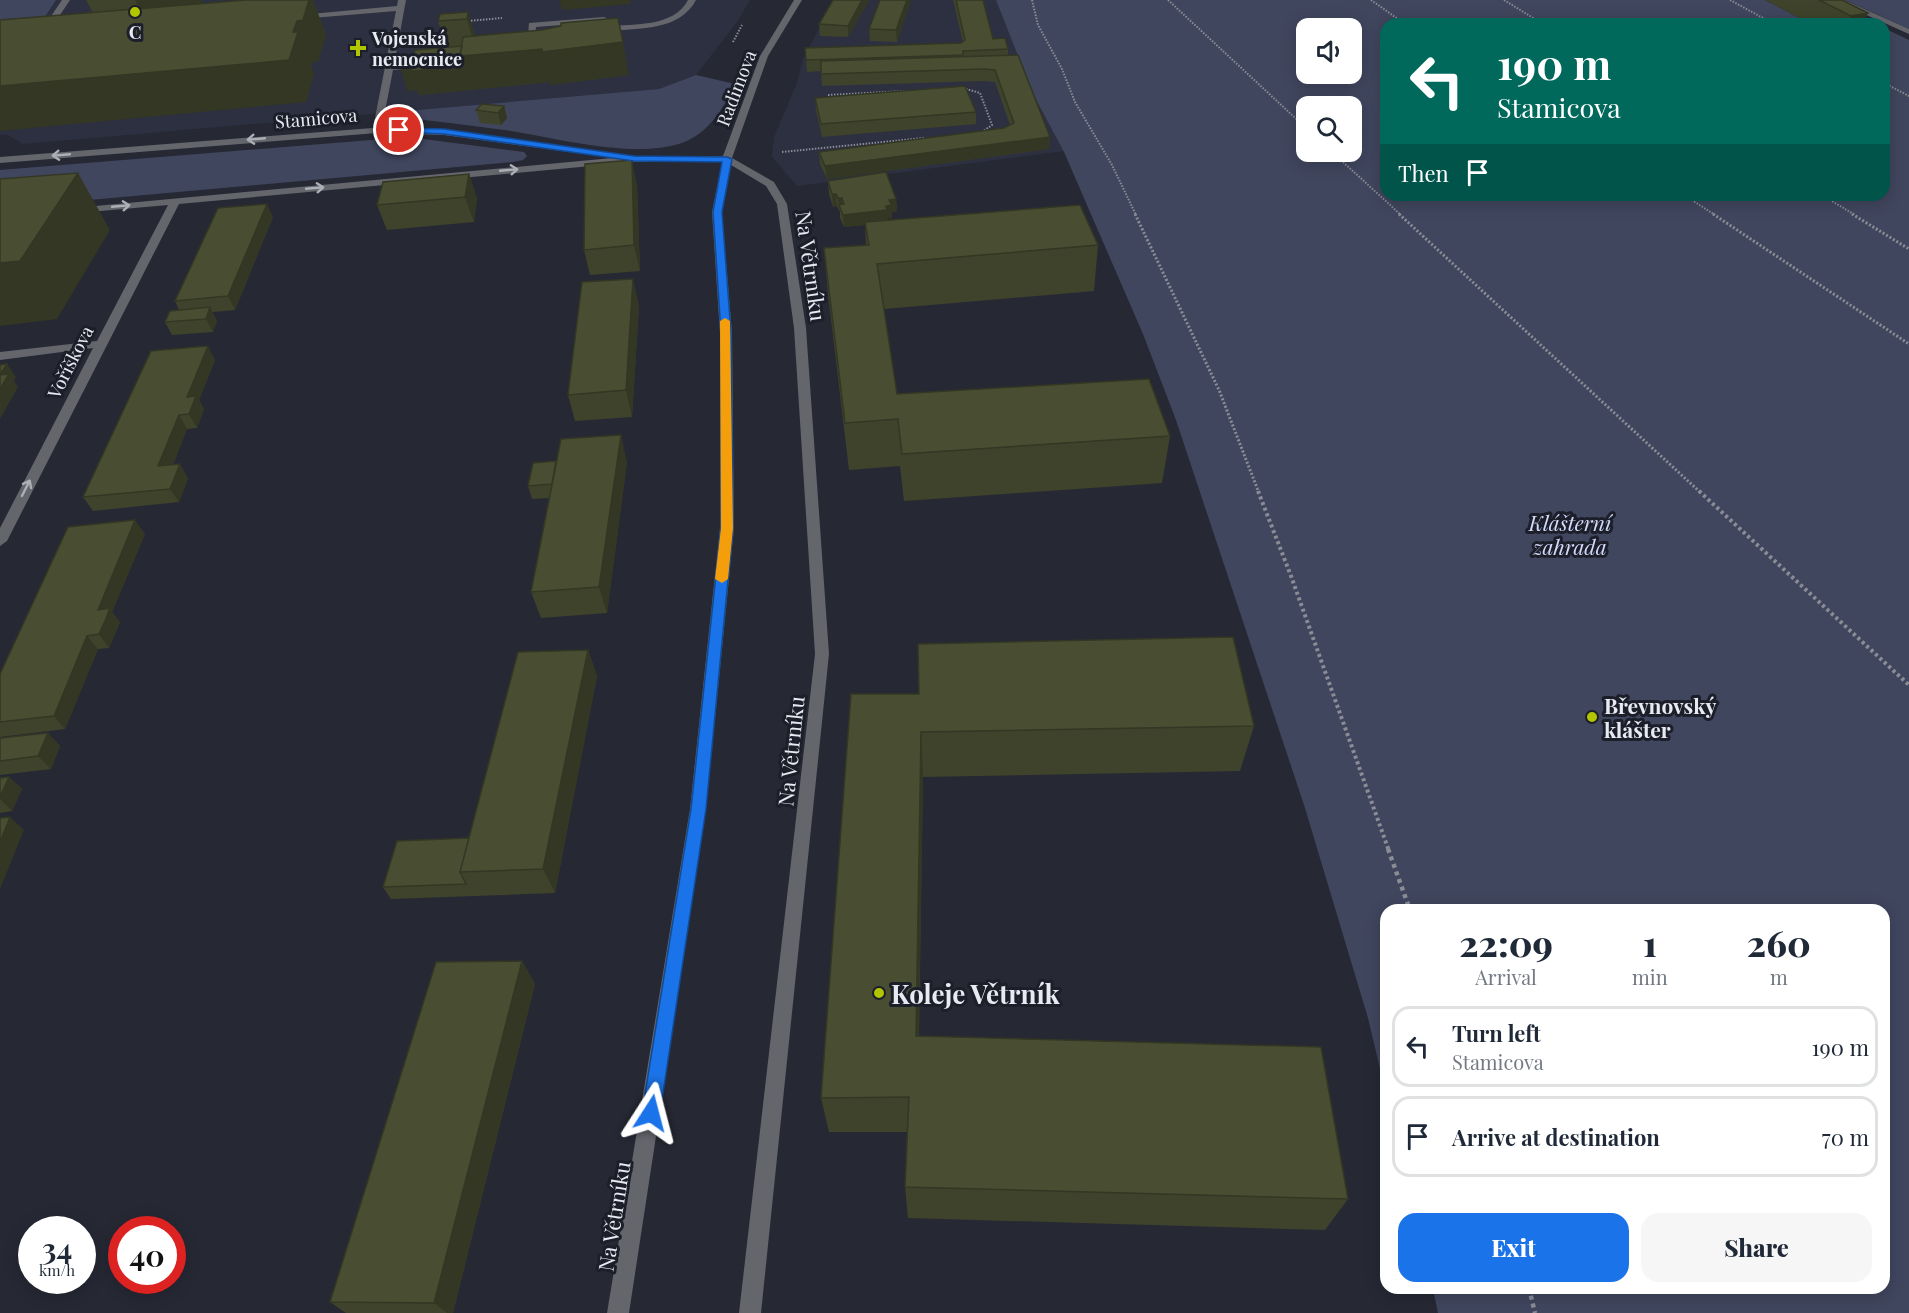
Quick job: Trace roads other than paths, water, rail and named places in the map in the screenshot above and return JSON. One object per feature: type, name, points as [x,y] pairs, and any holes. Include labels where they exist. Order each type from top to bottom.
[{"type":"street","points":[[52,38],[40,39],[66,0]]},
{"type":"street","points":[[604,29],[668,21],[685,14],[692,0]]},
{"type":"street","name":"Radimova","points":[[727,159],[764,56],[798,0]]},
{"type":"street","points":[[1837,0],[1878,18]]},
{"type":"street","points":[[296,17],[402,4],[377,130]]},
{"type":"street","points":[[541,53],[527,54],[532,25],[604,19],[606,47],[595,48]]},
{"type":"street","points":[[1890,24],[1909,32]]},
{"type":"street","points":[[389,68],[424,65]]},
{"type":"street","name":"Stamicova","points":[[0,160],[377,130],[444,132],[634,159]]},
{"type":"street","name":"Stamicova","points":[[70,210],[634,159],[727,159]]},
{"type":"street","name":"Na Větrníku","points":[[618,1313],[698,809],[727,528],[726,333],[717,212],[727,159],[770,184],[782,204],[800,328],[822,654],[750,1313]]},
{"type":"street","name":"Voříškova","points":[[0,541],[175,201]]},
{"type":"street","points":[[0,356],[100,344]]},
{"type":"place","name":"C","points":[[135,12]]},
{"type":"place","name":"Vojenská nemocnice","points":[[358,48]]},
{"type":"place","name":"Břevnovský klášter","points":[[1592,717]]},
{"type":"place","name":"Koleje Větrník","points":[[879,993]]},
{"type":"park label","name":"Klášterní zahrada","points":[[1570,534]]}]
